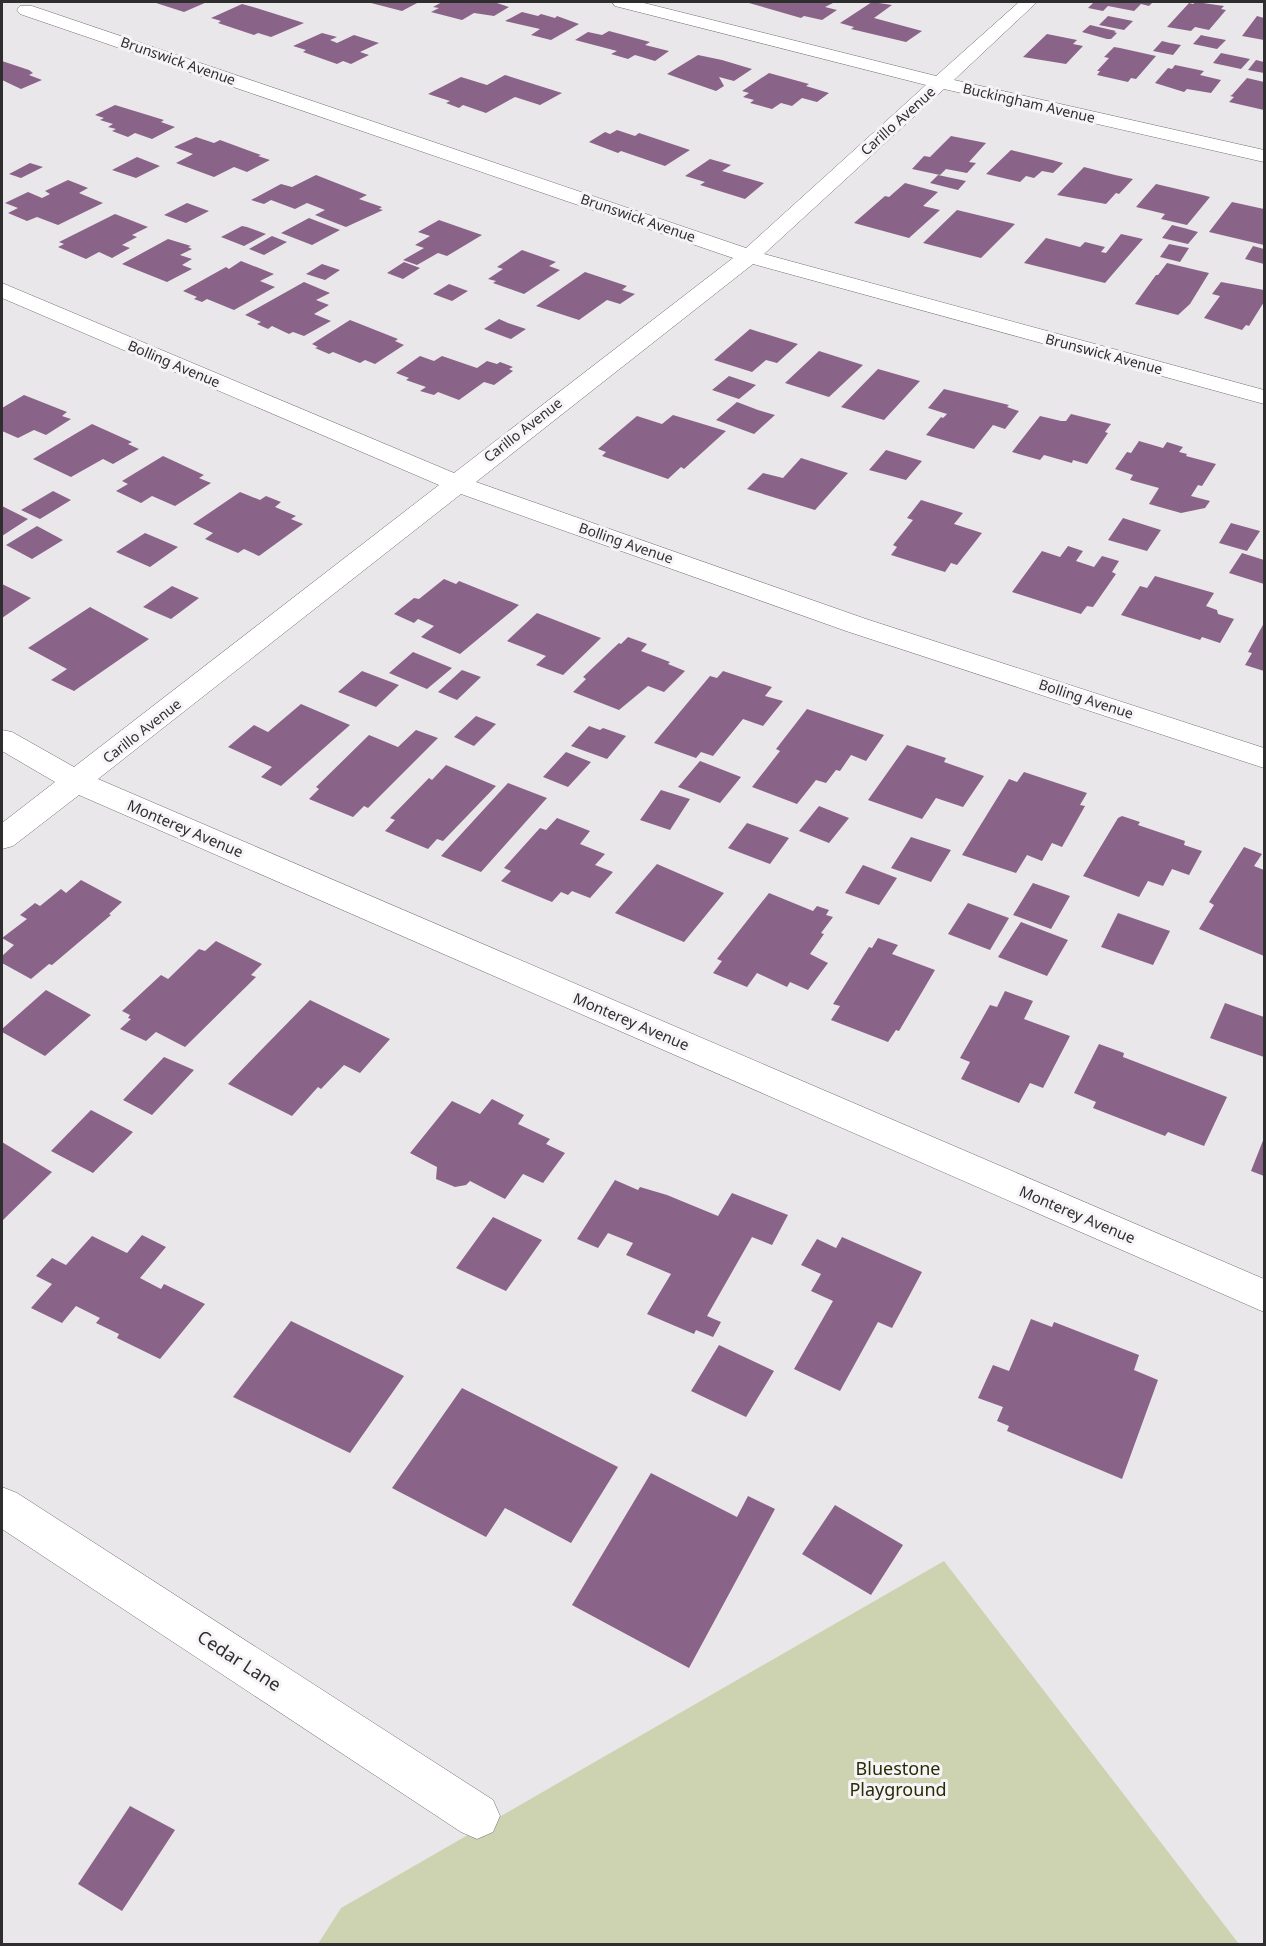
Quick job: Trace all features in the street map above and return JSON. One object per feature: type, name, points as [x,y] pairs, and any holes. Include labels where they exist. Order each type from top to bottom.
[{"type":"street","name":"Brunswick Avenue","points":[[46,2],[18,13],[749,256],[1262,398]]},
{"type":"street","name":"Buckingham Avenue","points":[[621,2],[941,83],[1264,156]]},
{"type":"street","name":"Carillo Avenue","points":[[2,839],[455,483],[749,256],[1029,2]]},
{"type":"street","name":"Bolling Avenue","points":[[2,290],[455,483],[856,625],[1264,758]]},
{"type":"street","name":"Monterey Avenue","points":[[2,739],[77,782],[1264,1296]]},
{"type":"street","name":"Cedar Lane","points":[[2,1506],[477,1816]]},
{"type":"green space","name":"Bluestone Playground","points":[[944,1561],[1239,1944],[318,1944],[341,1908]]},
{"type":"building","points":[[153,2],[207,2],[184,12]]},
{"type":"building","points":[[419,2],[402,11],[371,3]]},
{"type":"building","points":[[442,2],[494,2],[509,7],[494,16],[474,13],[462,20],[431,12],[439,8],[433,7]]},
{"type":"building","points":[[835,2],[825,7],[837,10],[822,20],[804,16],[801,18],[749,3]]},
{"type":"building","points":[[872,2],[892,5],[874,18],[922,31],[906,42],[851,29],[854,27],[840,23]]},
{"type":"building","points":[[1094,2],[1153,2],[1149,6],[1141,4],[1134,11],[1108,6],[1103,11],[1088,8]]},
{"type":"building","points":[[1189,3],[1224,6],[1221,9],[1226,10],[1209,30],[1195,27],[1191,31],[1167,27]]},
{"type":"building","points":[[242,4],[304,23],[271,37],[258,33],[254,35],[218,23],[221,21],[211,18]]},
{"type":"building","points":[[522,12],[555,18],[557,16],[579,24],[551,40],[531,35],[540,29],[505,21]]},
{"type":"building","points":[[1108,16],[1133,21],[1124,30],[1099,25]]},
{"type":"building","points":[[1257,16],[1264,18],[1264,40],[1242,36]]},
{"type":"building","points":[[1090,25],[1117,33],[1111,39],[1107,39],[1082,32]]},
{"type":"building","points":[[609,31],[650,42],[645,45],[669,51],[655,61],[635,55],[628,59],[611,54],[617,51],[575,40],[588,32],[602,35]]},
{"type":"building","points":[[322,33],[337,37],[330,40],[337,43],[354,35],[379,43],[360,52],[369,55],[351,64],[343,61],[337,64],[293,46]]},
{"type":"building","points":[[1047,34],[1077,40],[1073,44],[1083,46],[1066,64],[1023,57]]},
{"type":"building","points":[[1201,35],[1226,40],[1217,49],[1193,44]]},
{"type":"building","points":[[1162,41],[1181,45],[1173,55],[1153,51]]},
{"type":"building","points":[[1114,47],[1156,56],[1136,79],[1131,78],[1128,82],[1097,75],[1100,71],[1097,71],[1109,58],[1104,57]]},
{"type":"building","points":[[1221,53],[1250,59],[1241,69],[1213,63]]},
{"type":"building","points":[[698,55],[752,69],[734,81],[719,77],[724,86],[716,91],[667,74]]},
{"type":"building","points":[[1256,60],[1264,62],[1264,73],[1248,70]]},
{"type":"building","points":[[2,61],[29,70],[33,73],[29,75],[42,80],[21,89],[2,80]]},
{"type":"building","points":[[1175,65],[1204,71],[1200,75],[1221,80],[1211,93],[1187,89],[1184,92],[1155,83],[1168,68],[1172,69]]},
{"type":"building","points":[[769,73],[809,84],[806,86],[829,93],[817,102],[802,98],[792,106],[781,103],[772,109],[750,103],[754,100],[743,97],[749,93],[742,91]]},
{"type":"building","points":[[505,75],[562,93],[540,105],[515,97],[486,113],[463,105],[459,108],[446,103],[450,101],[428,94],[461,77],[487,85]]},
{"type":"building","points":[[1247,78],[1264,82],[1264,110],[1229,102],[1234,97],[1230,96]]},
{"type":"building","points":[[115,105],[164,120],[161,122],[175,127],[152,139],[135,133],[128,137],[112,131],[116,129],[108,127],[113,124],[100,120],[104,118],[95,115]]},
{"type":"building","points":[[617,130],[635,136],[639,133],[690,150],[665,166],[589,142],[605,132],[610,134]]},
{"type":"building","points":[[951,136],[986,143],[969,162],[976,163],[967,173],[946,169],[940,175],[912,169],[924,156],[930,157]]},
{"type":"building","points":[[196,137],[214,143],[220,140],[270,160],[247,172],[234,167],[214,177],[176,163],[193,154],[174,147]]},
{"type":"building","points":[[1011,150],[1063,163],[1053,173],[1042,171],[1034,178],[1026,176],[1020,182],[986,174]]},
{"type":"building","points":[[137,157],[160,166],[136,178],[112,170]]},
{"type":"building","points":[[710,159],[731,165],[722,171],[764,183],[745,199],[700,185],[705,182],[685,176]]},
{"type":"building","points":[[30,163],[43,167],[21,178],[9,174]]},
{"type":"building","points":[[1084,167],[1133,179],[1106,204],[1057,195]]},
{"type":"building","points":[[316,175],[367,195],[359,199],[382,207],[379,209],[383,210],[346,227],[315,215],[325,210],[307,203],[295,209],[271,200],[264,204],[251,200],[281,184],[292,187]]},
{"type":"building","points":[[938,175],[966,181],[958,190],[930,183]]},
{"type":"building","points":[[68,180],[88,188],[79,193],[103,203],[58,225],[37,217],[27,221],[8,213],[18,208],[5,203],[28,192],[42,198],[50,194],[45,191]]},
{"type":"building","points":[[905,183],[938,192],[923,206],[940,210],[909,238],[854,223],[885,196],[889,197]]},
{"type":"building","points":[[1156,184],[1210,197],[1187,225],[1161,219],[1165,214],[1136,207]]},
{"type":"building","points":[[1232,202],[1264,209],[1264,245],[1209,232]]},
{"type":"building","points":[[187,203],[209,211],[186,223],[164,215]]},
{"type":"building","points":[[957,210],[1015,224],[981,258],[923,243]]},
{"type":"building","points":[[115,214],[148,227],[132,235],[137,237],[122,245],[130,248],[112,258],[99,252],[86,259],[58,247],[64,244],[59,242]]},
{"type":"building","points":[[309,218],[340,230],[312,245],[281,233]]},
{"type":"building","points":[[439,220],[482,235],[447,256],[438,253],[417,265],[403,260],[424,248],[415,245],[430,236],[418,232]]},
{"type":"building","points":[[1172,225],[1198,232],[1188,244],[1162,238]]},
{"type":"building","points":[[242,226],[266,234],[244,246],[221,237]]},
{"type":"building","points":[[1121,234],[1143,239],[1105,283],[1024,263],[1046,238],[1080,247],[1085,242],[1105,247],[1101,252],[1106,253]]},
{"type":"building","points":[[272,236],[287,242],[264,255],[249,249]]},
{"type":"building","points":[[168,239],[191,246],[188,247],[192,249],[180,255],[192,259],[182,265],[192,269],[167,282],[122,264]]},
{"type":"building","points":[[1169,244],[1189,248],[1180,262],[1160,257]]},
{"type":"building","points":[[1253,246],[1264,249],[1264,264],[1245,259]]},
{"type":"building","points":[[522,250],[556,262],[549,266],[560,270],[524,294],[488,279],[503,269],[497,267]]},
{"type":"building","points":[[241,261],[274,274],[260,281],[275,287],[234,310],[207,299],[202,302],[194,299],[197,297],[183,291],[226,267],[229,269]]},
{"type":"building","points":[[404,262],[420,268],[403,279],[387,273]]},
{"type":"building","points":[[1167,263],[1209,273],[1190,304],[1178,315],[1135,304]]},
{"type":"building","points":[[322,264],[340,270],[325,280],[306,274]]},
{"type":"building","points":[[585,272],[627,286],[622,290],[635,294],[620,304],[607,300],[579,320],[536,306]]},
{"type":"building","points":[[304,282],[330,293],[316,300],[329,305],[314,314],[331,321],[304,336],[293,332],[289,334],[272,326],[268,329],[257,324],[261,322],[245,315]]},
{"type":"building","points":[[1221,282],[1264,290],[1264,302],[1249,326],[1246,325],[1242,330],[1204,318],[1220,296],[1212,294]]},
{"type":"building","points":[[449,284],[468,291],[452,301],[433,294]]},
{"type":"building","points":[[499,319],[526,329],[511,339],[484,329]]},
{"type":"building","points":[[350,320],[398,339],[395,341],[404,345],[375,364],[365,360],[360,363],[333,352],[329,354],[315,348],[318,347],[312,344]]},
{"type":"building","points":[[750,329],[798,344],[777,363],[766,360],[752,372],[714,360]]},
{"type":"building","points":[[819,351],[863,365],[829,397],[785,383]]},
{"type":"building","points":[[420,356],[434,361],[442,356],[477,368],[487,361],[497,364],[500,362],[513,367],[509,369],[513,371],[494,385],[484,382],[459,400],[438,392],[434,395],[420,391],[426,387],[406,380],[409,378],[396,373]]},
{"type":"building","points":[[878,369],[920,381],[884,420],[841,407]]},
{"type":"building","points":[[729,376],[756,385],[739,399],[712,390]]},
{"type":"building","points":[[944,389],[1009,405],[1007,407],[1019,411],[1005,429],[993,425],[974,449],[926,435],[941,417],[947,414],[928,408]]},
{"type":"building","points":[[24,395],[67,412],[62,416],[71,419],[46,435],[34,430],[18,438],[2,431],[2,408]]},
{"type":"building","points":[[737,402],[775,415],[754,434],[716,420]]},
{"type":"building","points":[[1071,414],[1111,424],[1105,432],[1108,433],[1087,464],[1073,460],[1072,463],[1044,455],[1040,460],[1012,452],[1040,416],[1066,421]]},
{"type":"building","points":[[673,415],[726,431],[684,469],[681,467],[668,479],[602,456],[606,452],[598,449],[637,416],[662,424]]},
{"type":"building","points":[[92,424],[132,442],[128,444],[139,449],[113,464],[103,459],[71,477],[33,459]]},
{"type":"building","points":[[1139,441],[1163,448],[1167,442],[1183,447],[1179,452],[1187,454],[1186,456],[1216,464],[1202,486],[1198,485],[1191,496],[1210,501],[1205,508],[1181,513],[1149,504],[1159,488],[1130,480],[1133,475],[1115,469],[1127,452],[1131,453]]},
{"type":"building","points":[[886,450],[922,461],[906,480],[869,470]]},
{"type":"building","points":[[163,456],[204,475],[199,478],[211,483],[175,506],[152,496],[141,503],[116,491],[128,484],[122,481]]},
{"type":"building","points":[[801,458],[848,473],[815,510],[747,489],[763,473],[783,478]]},
{"type":"building","points":[[53,491],[71,500],[40,519],[21,510]]},
{"type":"building","points":[[240,492],[260,500],[266,496],[281,502],[275,507],[296,516],[291,519],[303,524],[259,556],[244,549],[238,553],[205,539],[213,533],[193,524]]},
{"type":"building","points":[[921,500],[963,513],[954,524],[982,533],[957,565],[951,563],[945,572],[891,555],[897,547],[893,545],[913,520],[907,518]]},
{"type":"building","points":[[2,506],[28,519],[2,536]]},
{"type":"building","points":[[1123,518],[1161,530],[1147,551],[1108,540]]},
{"type":"building","points":[[1231,523],[1260,531],[1247,551],[1219,543]]},
{"type":"building","points":[[37,526],[63,540],[32,559],[6,545]]},
{"type":"building","points":[[145,533],[178,547],[150,567],[116,552]]},
{"type":"building","points":[[1068,546],[1083,551],[1076,561],[1094,567],[1102,556],[1119,561],[1112,572],[1116,574],[1093,607],[1087,606],[1081,614],[1012,592],[1042,551],[1060,557]]},
{"type":"building","points":[[1242,553],[1264,560],[1264,584],[1229,573]]},
{"type":"building","points":[[1155,576],[1214,593],[1206,606],[1217,610],[1218,614],[1234,619],[1220,643],[1202,637],[1200,640],[1121,615],[1140,586],[1147,588]]},
{"type":"building","points":[[444,579],[456,584],[459,581],[519,605],[460,654],[421,637],[434,626],[418,619],[414,623],[394,614],[414,598],[419,599]]},
{"type":"building","points":[[2,584],[31,598],[2,618]]},
{"type":"building","points":[[172,586],[199,598],[171,619],[143,607]]},
{"type":"building","points":[[90,607],[149,639],[74,691],[51,680],[67,669],[28,648]]},
{"type":"building","points":[[537,613],[601,638],[563,675],[536,665],[546,656],[507,641]]},
{"type":"building","points":[[1264,623],[1264,671],[1245,665],[1252,653],[1248,652]]},
{"type":"building","points":[[628,637],[647,644],[641,651],[670,662],[668,664],[685,671],[664,692],[648,686],[619,710],[573,692],[586,679],[583,677]]},
{"type":"building","points":[[413,652],[452,668],[427,689],[389,673]]},
{"type":"building","points":[[462,670],[481,677],[457,700],[438,692]]},
{"type":"building","points":[[362,671],[399,685],[376,707],[338,692]]},
{"type":"building","points":[[723,671],[772,687],[765,696],[783,701],[763,726],[743,719],[713,756],[701,752],[696,758],[654,743],[710,676],[717,678]]},
{"type":"building","points":[[301,704],[350,725],[281,786],[261,777],[272,767],[228,747],[254,725],[268,732]]},
{"type":"building","points":[[807,709],[884,735],[866,761],[851,755],[840,771],[836,770],[826,783],[816,780],[797,804],[752,787],[780,751],[776,749]]},
{"type":"building","points":[[476,716],[496,724],[474,746],[454,737]]},
{"type":"building","points":[[589,726],[626,736],[607,759],[571,746]]},
{"type":"building","points":[[416,730],[438,738],[368,808],[364,806],[353,817],[309,799],[319,789],[316,787],[369,735],[398,747]]},
{"type":"building","points":[[907,745],[946,758],[944,762],[984,776],[963,807],[936,798],[922,819],[868,800]]},
{"type":"building","points":[[566,752],[591,762],[568,787],[543,777]]},
{"type":"building","points":[[700,761],[741,777],[720,803],[678,787]]},
{"type":"building","points":[[446,765],[496,786],[443,841],[437,839],[428,849],[385,831],[395,820],[390,818],[429,778],[432,780]]},
{"type":"building","points":[[1024,772],[1087,793],[1080,805],[1085,806],[1062,847],[1052,843],[1042,861],[1027,855],[1016,873],[962,855],[1009,779],[1017,782]]},
{"type":"building","points":[[508,783],[547,798],[481,872],[441,856]]},
{"type":"building","points":[[661,790],[690,799],[670,830],[640,820]]},
{"type":"building","points":[[819,806],[849,818],[829,843],[799,831]]},
{"type":"building","points":[[1122,816],[1140,822],[1138,825],[1185,841],[1184,845],[1202,851],[1189,875],[1172,869],[1163,886],[1148,881],[1139,897],[1083,876],[1118,818]]},
{"type":"building","points":[[557,818],[590,831],[580,844],[605,854],[595,865],[613,872],[590,898],[572,891],[568,895],[561,892],[552,902],[501,881],[511,871],[504,868],[540,828],[546,830]]},
{"type":"building","points":[[747,823],[789,838],[770,864],[728,848]]},
{"type":"building","points":[[911,837],[951,850],[931,882],[891,868]]},
{"type":"building","points":[[1244,847],[1262,854],[1254,866],[1264,870],[1264,956],[1199,929],[1214,905],[1209,902]]},
{"type":"building","points":[[657,864],[724,893],[684,942],[615,913]]},
{"type":"building","points":[[863,865],[897,878],[879,905],[845,893]]},
{"type":"building","points":[[81,880],[122,902],[109,914],[111,915],[52,965],[49,964],[31,979],[2,963],[2,956],[14,945],[2,938],[27,919],[20,915],[35,903],[40,906],[61,889],[66,893]]},
{"type":"building","points":[[1033,883],[1070,896],[1051,929],[1013,915]]},
{"type":"building","points":[[769,893],[813,911],[817,906],[829,910],[826,915],[833,917],[810,954],[828,963],[808,990],[790,982],[787,987],[757,973],[747,987],[713,973],[722,961],[717,959]]},
{"type":"building","points":[[968,903],[1009,918],[990,950],[948,934]]},
{"type":"building","points":[[1118,913],[1170,931],[1153,965],[1101,947]]},
{"type":"building","points":[[1021,922],[1068,940],[1047,976],[998,957]]},
{"type":"building","points":[[878,938],[898,945],[892,954],[935,970],[899,1031],[896,1030],[888,1042],[831,1020],[840,1006],[833,1004],[869,947],[872,948]]},
{"type":"building","points":[[216,941],[262,964],[251,975],[256,977],[185,1047],[156,1032],[146,1041],[120,1029],[131,1019],[128,1018],[130,1015],[122,1011],[161,975],[168,979],[199,949],[205,951]]},
{"type":"building","points":[[46,990],[91,1015],[45,1056],[2,1032],[2,1029]]},
{"type":"building","points":[[1005,991],[1033,1001],[1024,1019],[1070,1036],[1043,1088],[1030,1083],[1019,1103],[961,1079],[970,1062],[960,1058],[990,1005],[997,1007]]},
{"type":"building","points":[[310,1000],[390,1039],[360,1073],[344,1065],[321,1089],[318,1087],[292,1116],[228,1084]]},
{"type":"building","points":[[1225,1003],[1264,1017],[1264,1057],[1210,1038]]},
{"type":"building","points":[[1099,1044],[1124,1053],[1123,1057],[1227,1097],[1204,1146],[1168,1132],[1165,1136],[1093,1108],[1096,1102],[1074,1093]]},
{"type":"building","points":[[164,1057],[194,1070],[152,1115],[123,1100]]},
{"type":"building","points":[[492,1099],[524,1115],[518,1124],[550,1139],[546,1144],[565,1153],[543,1183],[523,1174],[505,1199],[470,1181],[466,1185],[455,1187],[436,1179],[437,1167],[410,1153],[452,1101],[480,1114]]},
{"type":"building","points":[[91,1110],[133,1132],[93,1173],[51,1151]]},
{"type":"building","points":[[1264,1138],[1264,1176],[1251,1171]]},
{"type":"building","points":[[2,1142],[52,1172],[2,1221]]},
{"type":"building","points":[[615,1180],[638,1190],[640,1187],[667,1195],[718,1216],[732,1193],[788,1215],[772,1245],[752,1237],[707,1316],[721,1322],[713,1337],[696,1330],[694,1334],[647,1314],[671,1274],[626,1255],[633,1243],[608,1233],[598,1248],[577,1239]]},
{"type":"building","points":[[493,1217],[542,1240],[506,1291],[456,1268]]},
{"type":"building","points":[[142,1235],[166,1247],[140,1278],[161,1289],[164,1284],[205,1304],[160,1359],[117,1338],[119,1334],[96,1323],[100,1318],[76,1306],[62,1323],[31,1308],[52,1284],[36,1276],[52,1258],[66,1265],[92,1236],[127,1253]]},
{"type":"building","points":[[842,1237],[922,1272],[892,1328],[878,1322],[840,1391],[794,1369],[833,1301],[811,1291],[821,1274],[801,1265],[817,1239],[836,1248]]},
{"type":"building","points":[[1031,1319],[1052,1327],[1054,1322],[1139,1355],[1134,1370],[1158,1380],[1122,1479],[1007,1431],[1009,1426],[997,1421],[1003,1407],[978,1398],[993,1365],[1009,1371]]},
{"type":"building","points":[[291,1321],[404,1376],[350,1453],[233,1397]]},
{"type":"building","points":[[719,1345],[774,1371],[746,1417],[691,1391]]},
{"type":"building","points":[[462,1388],[618,1467],[571,1543],[505,1508],[486,1537],[392,1488]]},
{"type":"building","points":[[651,1473],[737,1517],[748,1496],[775,1509],[689,1668],[572,1605]]},
{"type":"building","points":[[835,1505],[903,1545],[871,1595],[802,1554]]},
{"type":"building","points":[[130,1806],[175,1830],[122,1911],[78,1884]]}]
